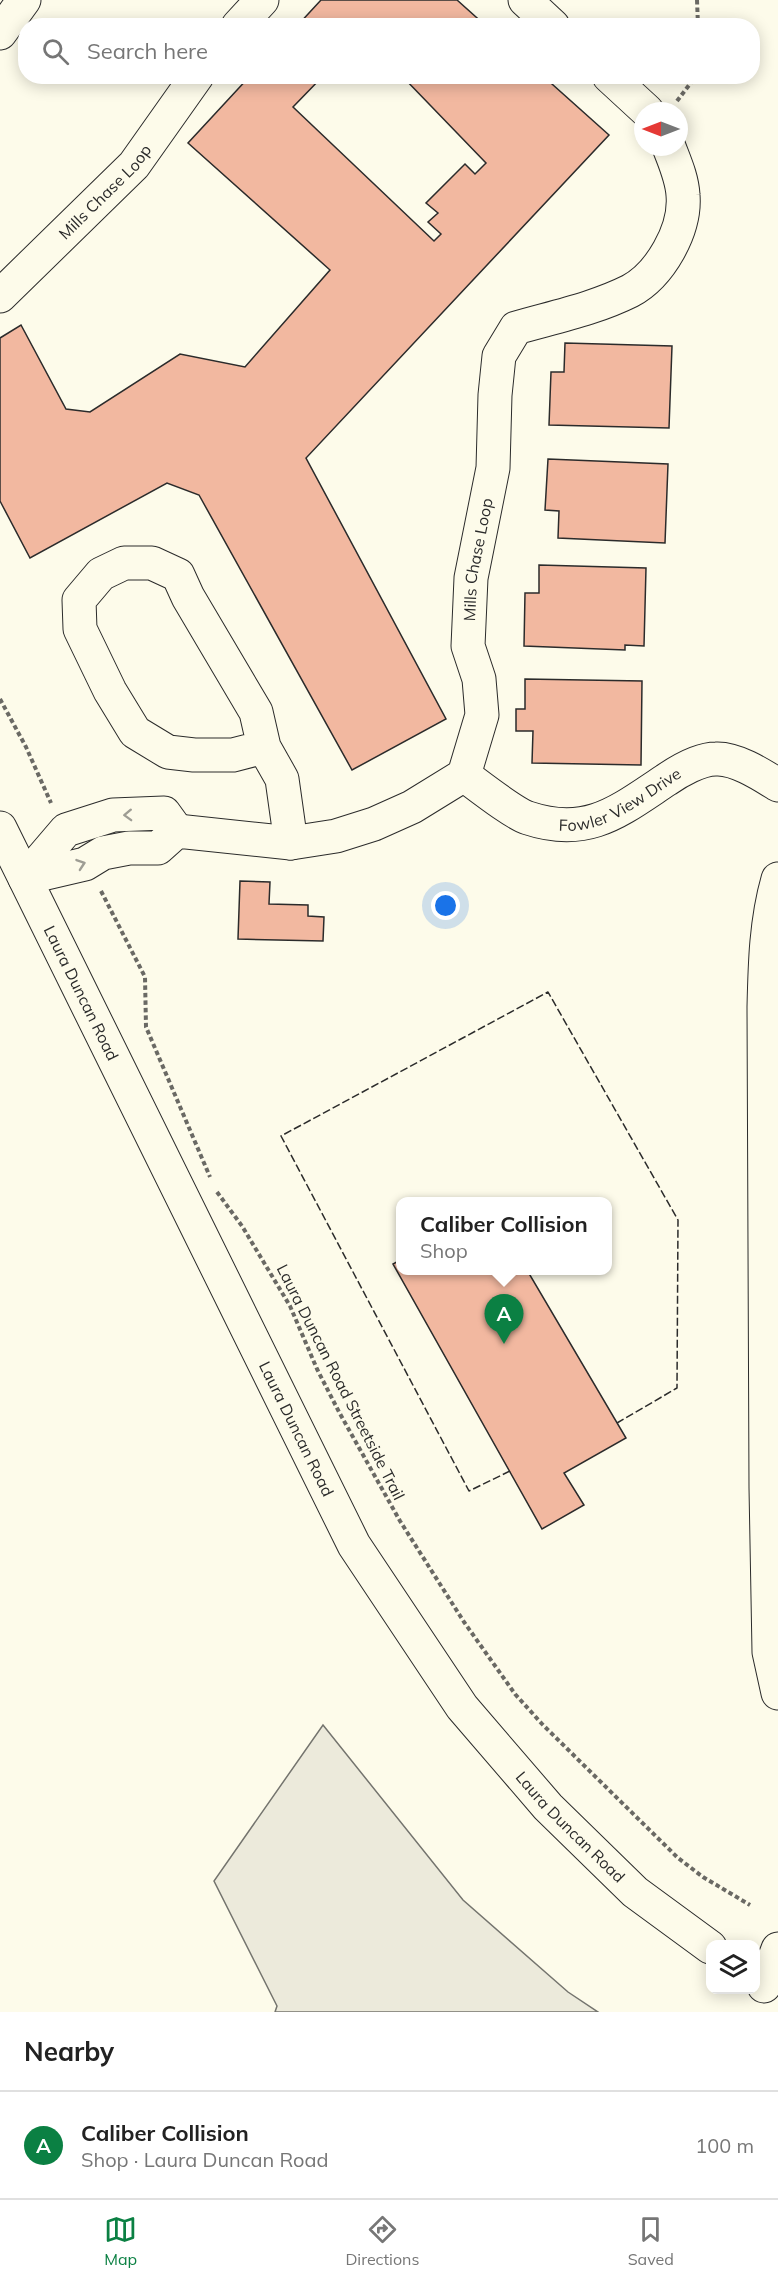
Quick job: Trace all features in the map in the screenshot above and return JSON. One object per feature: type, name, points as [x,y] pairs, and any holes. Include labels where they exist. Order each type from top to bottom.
[{"type":"street","points":[[0,33],[24,0]]},
{"type":"street","points":[[245,18],[262,0]]},
{"type":"street","points":[[525,0],[544,18]]},
{"type":"street","name":"Mills Chase Loop","points":[[0,296],[134,165],[191,84]]},
{"type":"street","points":[[622,84],[653,102]]},
{"type":"street","name":"Mills Chase Loop","points":[[464,775],[482,715],[479,679],[468,646],[471,578],[493,468],[495,395],[499,356],[516,328],[595,305],[632,290],[663,262],[673,244],[680,223],[684,198],[680,174],[673,156]]},
{"type":"street","points":[[264,747],[233,755],[168,752],[135,732],[110,691],[80,629],[79,600],[101,574],[124,563],[152,563],[178,575],[188,597],[256,712],[264,747],[282,779],[291,843]]},
{"type":"street","name":"Fowler View Drive","points":[[464,775],[526,818],[558,825],[590,824],[600,820],[619,812],[682,769],[716,759],[750,767],[778,785]]},
{"type":"street","points":[[25,878],[66,830],[112,815],[164,813],[177,831],[291,843],[336,836],[374,824],[412,807],[464,775]]},
{"type":"street","name":"Laura Duncan Road","points":[[0,828],[354,1545],[372,1575],[462,1707],[548,1807],[635,1892],[706,1943]]},
{"type":"street","points":[[778,879],[771,904],[766,939],[764,1018],[767,1570],[769,1652],[778,1693]]},
{"type":"street","points":[[766,1986],[778,1949]]},
{"type":"path","points":[[697,0],[698,18]]},
{"type":"path","points":[[667,102],[687,84]]},
{"type":"path","points":[[0,699],[26,747],[53,807]]},
{"type":"path","points":[[100,889],[145,977],[146,1027],[211,1178]]},
{"type":"path","name":"Laura Duncan Road Streetside Trail","points":[[215,1188],[242,1226],[290,1306],[323,1380],[400,1521],[464,1622],[515,1694],[543,1725],[678,1858],[703,1877],[750,1905]]},
{"type":"shaded area","points":[[323,1725],[463,1900],[568,1992],[598,2012],[275,2012],[277,2006],[214,1881]]},
{"type":"building","points":[[321,0],[457,0],[477,18],[304,18]]},
{"type":"building","points":[[243,84],[315,84],[293,107],[434,241],[441,234],[428,222],[438,213],[426,203],[465,164],[475,174],[486,163],[410,84],[552,84],[609,135],[306,458],[446,719],[352,770],[199,495],[167,483],[30,558],[0,501],[0,338],[21,325],[66,409],[90,412],[180,354],[245,367],[330,270],[188,143]]},
{"type":"building","points":[[565,343],[672,346],[669,428],[549,425],[551,372],[564,372]]},
{"type":"building","points":[[548,459],[668,464],[665,543],[558,538],[559,511],[545,510]]},
{"type":"building","points":[[539,565],[646,568],[644,646],[625,645],[625,650],[524,646],[525,593],[539,593]]},
{"type":"building","points":[[525,679],[642,681],[641,765],[532,763],[533,731],[516,731],[516,709],[525,709]]},
{"type":"building","points":[[240,881],[270,882],[269,904],[308,905],[308,916],[324,917],[323,941],[238,939]]},
{"type":"building","points":[[399,1275],[530,1275],[626,1438],[564,1473],[584,1505],[542,1529]]},
{"type":"fence","points":[[510,1471],[469,1491],[281,1136],[548,992],[678,1220],[677,1388],[617,1423]]},
{"type":"place","name":"Caliber Collision","points":[[504,1344]]}]
